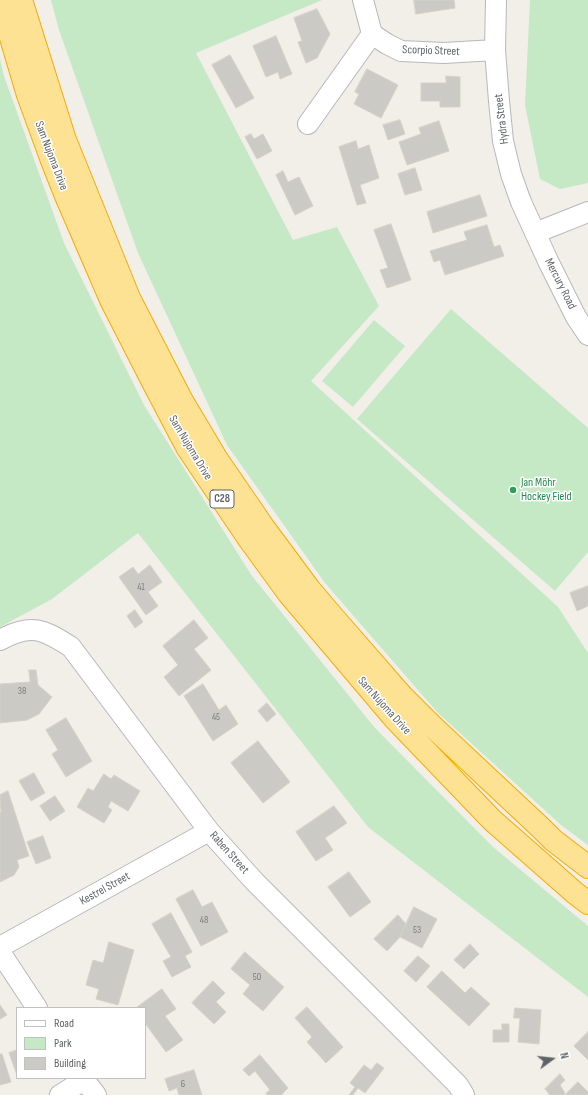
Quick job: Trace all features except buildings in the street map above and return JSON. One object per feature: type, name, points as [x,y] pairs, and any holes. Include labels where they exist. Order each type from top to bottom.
[{"type":"highway","name":"Sam Nujoma Drive","points":[[0,0],[28,95],[61,183],[111,300],[154,386],[187,447],[249,539],[289,594],[395,719],[492,820],[588,903]]},
{"type":"highway","name":"Sam Nujoma Drive","points":[[21,0],[65,140],[129,298],[182,402],[216,458],[264,528],[310,590],[430,725],[553,840],[588,867]]},
{"type":"street","points":[[308,124],[372,34],[363,0]]},
{"type":"street","name":"Hydra Street","points":[[496,0],[495,50],[505,147],[515,189],[535,232]]},
{"type":"street","name":"Scorpio Street","points":[[372,34],[401,51],[444,53],[495,50]]},
{"type":"street","points":[[535,232],[588,212]]},
{"type":"street","name":"Mercury Road","points":[[535,232],[576,317],[588,334]]},
{"type":"street","name":"Raben Street","points":[[0,640],[31,629],[51,634],[71,646],[209,831],[255,882],[458,1085],[464,1095]]},
{"type":"street","name":"Kestrel Street","points":[[0,947],[209,831]]},
{"type":"street","points":[[0,952],[36,1007]]},
{"type":"street","points":[[60,1095],[87,1084]]},
{"type":"green space","points":[[51,0],[322,0],[196,53],[293,240],[337,227],[379,306],[311,381],[558,607],[588,653],[588,845],[561,825],[438,713],[325,583],[227,445],[138,253],[59,30]]},
{"type":"green space","points":[[530,0],[588,0],[588,183],[560,189],[540,179],[525,105]]},
{"type":"green space","points":[[0,59],[4,76],[64,243],[144,405],[252,576],[375,728],[493,847],[588,926],[588,997],[368,827],[138,533],[52,599],[0,627]]},
{"type":"green space","name":"Jan Möhr Hockey Field","points":[[451,309],[588,428],[588,552],[555,591],[357,419]]},
{"type":"green space","points":[[374,320],[405,346],[353,407],[322,381]]},
{"type":"place","name":"Jan Möhr Hockey Field","points":[[513,490]]}]
